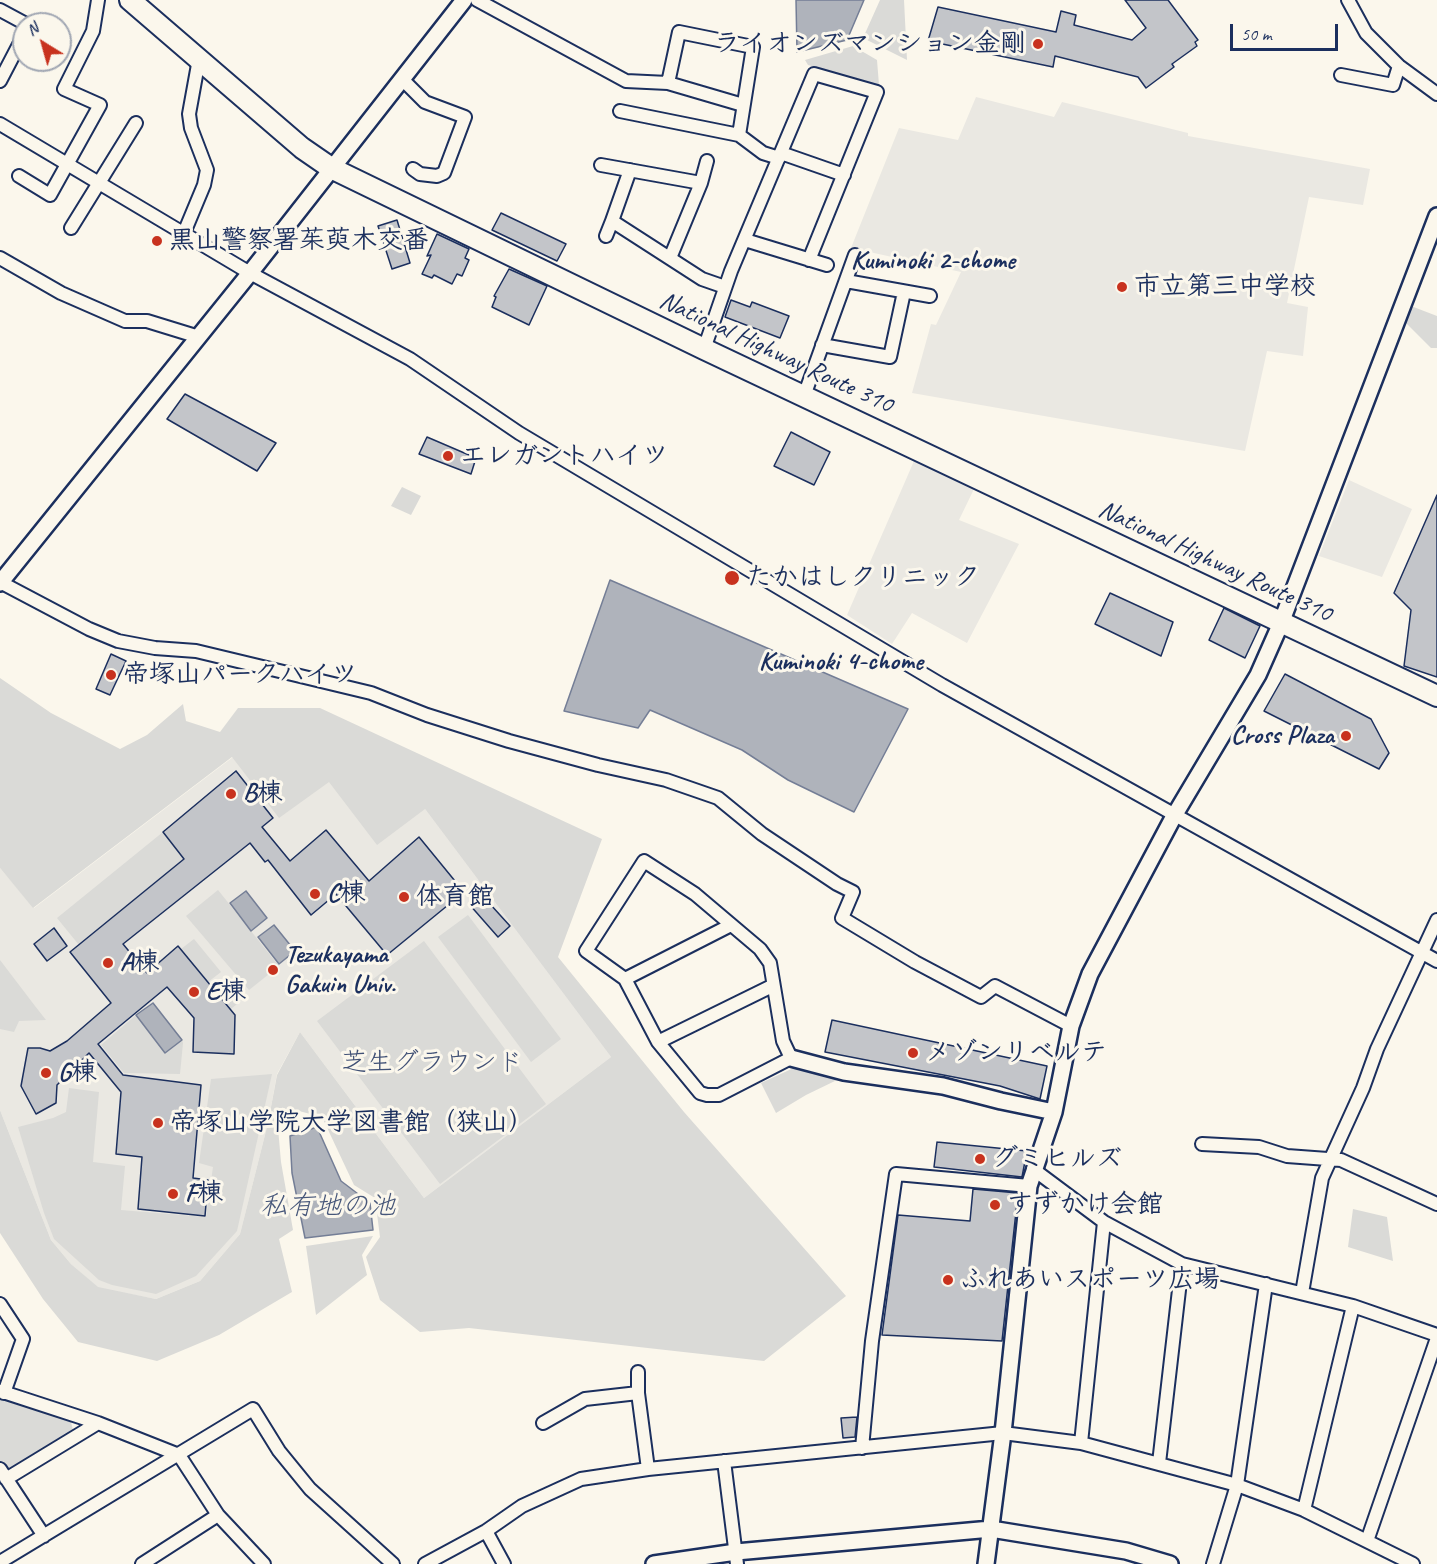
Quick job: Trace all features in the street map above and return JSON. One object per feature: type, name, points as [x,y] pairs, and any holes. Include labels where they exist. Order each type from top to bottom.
[{"type":"highway","name":"National Highway Route 310","points":[[130,0],[302,148],[331,168],[704,349],[1437,696]]},
{"type":"street","points":[[19,176],[50,195],[100,105],[64,89],[93,31],[98,0]]},
{"type":"street","points":[[464,0],[199,337],[0,582],[89,629],[118,641],[155,648],[196,651],[371,693],[427,715],[509,741],[598,765],[666,780],[718,798],[762,834],[837,884],[853,892],[842,918],[934,973],[981,997],[994,986],[1071,1026]]},
{"type":"street","points":[[477,0],[626,81],[668,83],[743,105]]},
{"type":"street","points":[[1348,0],[1365,33],[1399,66],[1437,94]]},
{"type":"street","points":[[668,83],[679,32],[753,47],[739,135]]},
{"type":"street","points":[[0,81],[12,58]]},
{"type":"street","points":[[184,233],[204,185],[207,170],[191,128],[189,114],[199,59]]},
{"type":"street","points":[[1341,75],[1393,85],[1399,66]]},
{"type":"street","points":[[704,349],[726,287],[814,74],[877,92],[809,260]]},
{"type":"street","points":[[402,79],[425,102],[465,117],[444,173],[437,176],[420,174],[413,169]]},
{"type":"street","points":[[620,111],[739,135],[763,153],[844,175]]},
{"type":"street","points":[[71,228],[136,123]]},
{"type":"street","points":[[0,124],[250,273],[410,359],[519,433],[942,685],[1437,961]]},
{"type":"street","points":[[670,258],[701,183],[707,161]]},
{"type":"street","points":[[601,165],[701,183]]},
{"type":"street","points":[[606,236],[630,170]]},
{"type":"street","points":[[986,1564],[1003,1433],[1029,1186],[1054,1112],[1071,1026],[1090,974],[1174,816],[1258,675],[1281,623],[1437,216]]},
{"type":"street","points":[[612,221],[702,279],[726,287]]},
{"type":"street","points":[[745,240],[826,266]]},
{"type":"street","points":[[804,396],[855,255]]},
{"type":"street","points":[[0,258],[61,292],[125,321],[147,321],[199,337]]},
{"type":"street","points":[[846,281],[930,296]]},
{"type":"street","points":[[822,345],[890,357],[904,292]]},
{"type":"street","points":[[791,1058],[783,1041],[772,986],[770,963],[760,949],[695,894],[644,861],[586,951],[626,979],[658,1042],[700,1093],[719,1095],[791,1058],[844,1072],[943,1086],[1054,1112]]},
{"type":"street","points":[[1302,1293],[1322,1178],[1437,920]]},
{"type":"street","points":[[626,979],[731,925]]},
{"type":"street","points":[[658,1042],[772,986]]},
{"type":"street","points":[[1202,1144],[1259,1147],[1287,1156],[1341,1160],[1437,1204]]},
{"type":"street","points":[[1033,1169],[1104,1222],[1182,1264],[1353,1306],[1437,1337],[1367,1541]]},
{"type":"street","points":[[862,1448],[872,1341],[896,1174],[1029,1186]]},
{"type":"street","points":[[1081,1443],[1104,1222]]},
{"type":"street","points":[[1159,1463],[1182,1264]]},
{"type":"street","points":[[1212,1564],[1237,1485],[1266,1284]]},
{"type":"street","points":[[0,1304],[23,1339],[2,1392],[98,1423],[179,1455],[218,1515],[264,1564]]},
{"type":"street","points":[[1304,1510],[1353,1306]]},
{"type":"street","points":[[638,1372],[638,1393],[648,1469]]},
{"type":"street","points":[[543,1423],[585,1399],[638,1393]]},
{"type":"street","points":[[0,1562],[253,1409],[279,1451],[310,1489],[393,1564]]},
{"type":"street","points":[[44,1536],[3,1474],[98,1423]]},
{"type":"street","points":[[425,1564],[486,1531],[522,1506],[581,1479],[648,1469],[1003,1433],[1081,1443],[1237,1485],[1304,1510],[1413,1564]]},
{"type":"street","points":[[724,1461],[737,1558]]},
{"type":"street","points":[[142,1564],[218,1515]]},
{"type":"street","points":[[654,1564],[737,1558],[991,1529],[1126,1551],[1170,1564]]},
{"type":"street","points":[[486,1531],[504,1564]]},
{"type":"shaded area","name":"市立第三中学校","points":[[976,97],[1054,117],[1062,102],[1188,133],[1188,136],[1370,169],[1363,205],[1309,197],[1287,303],[1308,307],[1303,356],[1267,351],[1245,451],[912,393],[931,324],[936,325],[961,272],[851,248],[899,128],[958,140]]},
{"type":"shaded area","points":[[914,461],[974,489],[959,520],[1019,544],[967,643],[912,613],[892,644],[847,615]]},
{"type":"shaded area","points":[[1349,480],[1412,509],[1382,577],[1319,556]]},
{"type":"shaded area","name":"Tezukayama Gakuin Univ.","points":[[233,757],[329,781],[425,809],[611,1057],[424,1198],[300,1032],[277,1074],[268,1123],[240,1234],[200,1281],[156,1299],[98,1288],[71,1264],[51,1240],[0,1110],[0,868],[34,908]]},
{"type":"green space","points":[[880,0],[904,0],[907,60],[863,38]]},
{"type":"green space","points":[[853,46],[877,60],[879,85],[808,65],[805,60]]},
{"type":"green space","points":[[1411,306],[1437,316],[1437,348],[1431,348],[1399,316]]},
{"type":"green space","points":[[402,487],[421,496],[411,515],[391,506]]},
{"type":"green space","points":[[0,678],[51,713],[120,749],[147,735],[183,704],[186,721],[220,732],[238,708],[320,708],[602,839],[558,957],[684,1112],[846,1296],[764,1361],[469,1328],[420,1332],[380,1300],[366,1257],[380,1237],[375,1198],[354,1185],[322,1117],[295,1110],[278,1128],[281,1162],[293,1230],[279,1239],[292,1292],[219,1335],[157,1361],[78,1342],[43,1299],[0,1233],[0,1110],[51,1240],[71,1264],[98,1287],[156,1299],[200,1281],[240,1234],[268,1123],[277,1075],[300,1032],[424,1198],[611,1057],[425,809],[377,845],[329,782],[279,818],[232,757],[33,908],[0,868]]},
{"type":"green space","points":[[163,832],[184,859],[79,945],[57,918]]},
{"type":"green space","points":[[218,890],[279,966],[249,990],[186,916]]},
{"type":"green space","points":[[468,915],[561,1039],[531,1062],[438,937]]},
{"type":"green space","points":[[194,939],[221,972],[208,982],[181,949]]},
{"type":"green space","name":"芝生グラウンド","points":[[424,941],[546,1104],[440,1184],[317,1021]]},
{"type":"green space","points":[[0,960],[46,1020],[19,1021],[14,1032],[0,1029]]},
{"type":"green space","points":[[230,982],[244,998],[231,1009],[217,991]]},
{"type":"green space","points":[[136,1015],[165,1053],[182,1040],[180,1074],[124,1073],[101,1045]]},
{"type":"green space","points":[[798,1066],[837,1080],[776,1113],[761,1083]]},
{"type":"green space","points":[[272,1074],[237,1231],[196,1276],[156,1294],[112,1285],[99,1280],[54,1239],[18,1127],[53,1118],[66,1112],[69,1088],[99,1092],[93,1162],[125,1166],[121,1210],[206,1217],[213,1167],[199,1163],[211,1079]]},
{"type":"green space","points":[[1353,1209],[1387,1217],[1393,1261],[1348,1247]]},
{"type":"green space","points":[[373,1236],[362,1255],[367,1275],[316,1315],[306,1246]]},
{"type":"green space","points":[[0,1397],[71,1422],[73,1430],[9,1470],[0,1462]]},
{"type":"water","points":[[796,0],[864,0],[847,40],[797,52]]},
{"type":"water","points":[[610,580],[908,709],[854,812],[788,780],[742,750],[650,710],[638,728],[564,711]]},
{"type":"water","points":[[246,891],[267,918],[251,931],[230,903]]},
{"type":"water","points":[[274,925],[295,951],[279,964],[258,937]]},
{"type":"water","points":[[153,1003],[182,1040],[165,1053],[136,1015]]},
{"type":"water","name":"私有地の池","points":[[317,1127],[341,1181],[370,1203],[373,1230],[305,1238],[292,1173],[290,1136]]},
{"type":"building","name":"ライオンズマンション金剛","points":[[1125,0],[1168,0],[1198,40],[1195,42],[1197,46],[1172,64],[1174,67],[1146,88],[1138,77],[1055,56],[1053,67],[928,41],[938,7],[1056,32],[1061,11],[1076,15],[1074,25],[1132,40],[1146,28]]},
{"type":"building","points":[[501,213],[566,244],[557,261],[492,230]]},
{"type":"building","points":[[397,220],[410,263],[392,269],[378,226]]},
{"type":"building","points":[[437,234],[469,249],[465,258],[469,260],[462,276],[457,274],[452,284],[434,275],[432,278],[422,274]]},
{"type":"building","points":[[509,269],[547,286],[529,325],[492,307],[496,297],[494,296]]},
{"type":"building","points":[[731,300],[750,307],[752,302],[789,316],[780,338],[725,317]]},
{"type":"building","points":[[185,394],[276,443],[257,471],[167,419]]},
{"type":"building","points":[[791,432],[830,452],[814,485],[774,466]]},
{"type":"building","name":"エレガントハイツ","points":[[427,437],[476,458],[471,474],[419,454]]},
{"type":"building","points":[[1437,495],[1437,677],[1404,666],[1411,610],[1394,593]]},
{"type":"building","points":[[1110,593],[1173,622],[1161,656],[1095,624]]},
{"type":"building","points":[[1224,608],[1260,626],[1245,658],[1209,640]]},
{"type":"building","name":"帝塚山パークハイツ","points":[[111,654],[126,661],[110,695],[96,689]]},
{"type":"building","name":"Cross Plaza","points":[[1285,674],[1371,719],[1389,753],[1379,769],[1264,711]]},
{"type":"building","points":[[236,771],[273,818],[262,827],[290,861],[326,830],[369,881],[419,837],[464,892],[387,955],[336,894],[311,915],[268,860],[265,862],[250,843],[123,944],[147,973],[178,946],[235,1015],[234,1054],[193,1052],[194,1018],[167,987],[98,1044],[123,1075],[201,1085],[193,1178],[208,1180],[205,1216],[138,1209],[142,1157],[116,1154],[121,1092],[89,1053],[57,1085],[56,1103],[36,1114],[21,1086],[28,1048],[50,1051],[67,1041],[111,1003],[70,952],[184,859],[163,832]]},
{"type":"building","points":[[480,893],[510,926],[498,937],[469,904]]},
{"type":"building","points":[[54,928],[67,946],[47,961],[34,944]]},
{"type":"building","name":"メゾンリベルテ","points":[[832,1020],[1047,1066],[1040,1099],[1000,1086],[825,1052]]},
{"type":"building","name":"グミヒルズ","points":[[937,1142],[1027,1151],[1022,1177],[934,1167]]},
{"type":"building","name":"ふれあいスポーツ広場","points":[[973,1189],[1018,1193],[1002,1341],[882,1335],[898,1215],[970,1221]]},
{"type":"building","points":[[857,1417],[855,1437],[843,1438],[841,1418]]},
{"type":"place","name":"ライオンズマンション金剛","points":[[1038,44]]},
{"type":"place","name":"黒山警察署茱萸木交番","points":[[157,241]]},
{"type":"place","name":"市立第三中学校","points":[[1122,287]]},
{"type":"place","name":"エレガントハイツ","points":[[448,456]]},
{"type":"place","name":"たかはしクリニック","points":[[732,578]]},
{"type":"place","name":"帝塚山パークハイツ","points":[[111,675]]},
{"type":"place","name":"Cross Plaza","points":[[1346,736]]},
{"type":"place","name":"B棟","points":[[231,794]]},
{"type":"place","name":"C棟","points":[[315,894]]},
{"type":"place","name":"体育館","points":[[404,897]]},
{"type":"place","name":"A棟","points":[[108,963]]},
{"type":"place","name":"Tezukayama Gakuin Univ.","points":[[273,970]]},
{"type":"place","name":"E棟","points":[[194,992]]},
{"type":"place","name":"メゾンリベルテ","points":[[913,1053]]},
{"type":"place","name":"G棟","points":[[46,1073]]},
{"type":"place","name":"帝塚山学院大学図書館（狭山）","points":[[158,1123]]},
{"type":"place","name":"グミヒルズ","points":[[980,1159]]},
{"type":"place","name":"F棟","points":[[173,1194]]},
{"type":"place","name":"すずかけ会館","points":[[995,1205]]},
{"type":"place","name":"ふれあいスポーツ広場","points":[[948,1280]]},
{"type":"district","name":"Kuminoki 2-chome","points":[[933,261]]},
{"type":"district","name":"Kuminoki 4-chome","points":[[841,662]]}]
